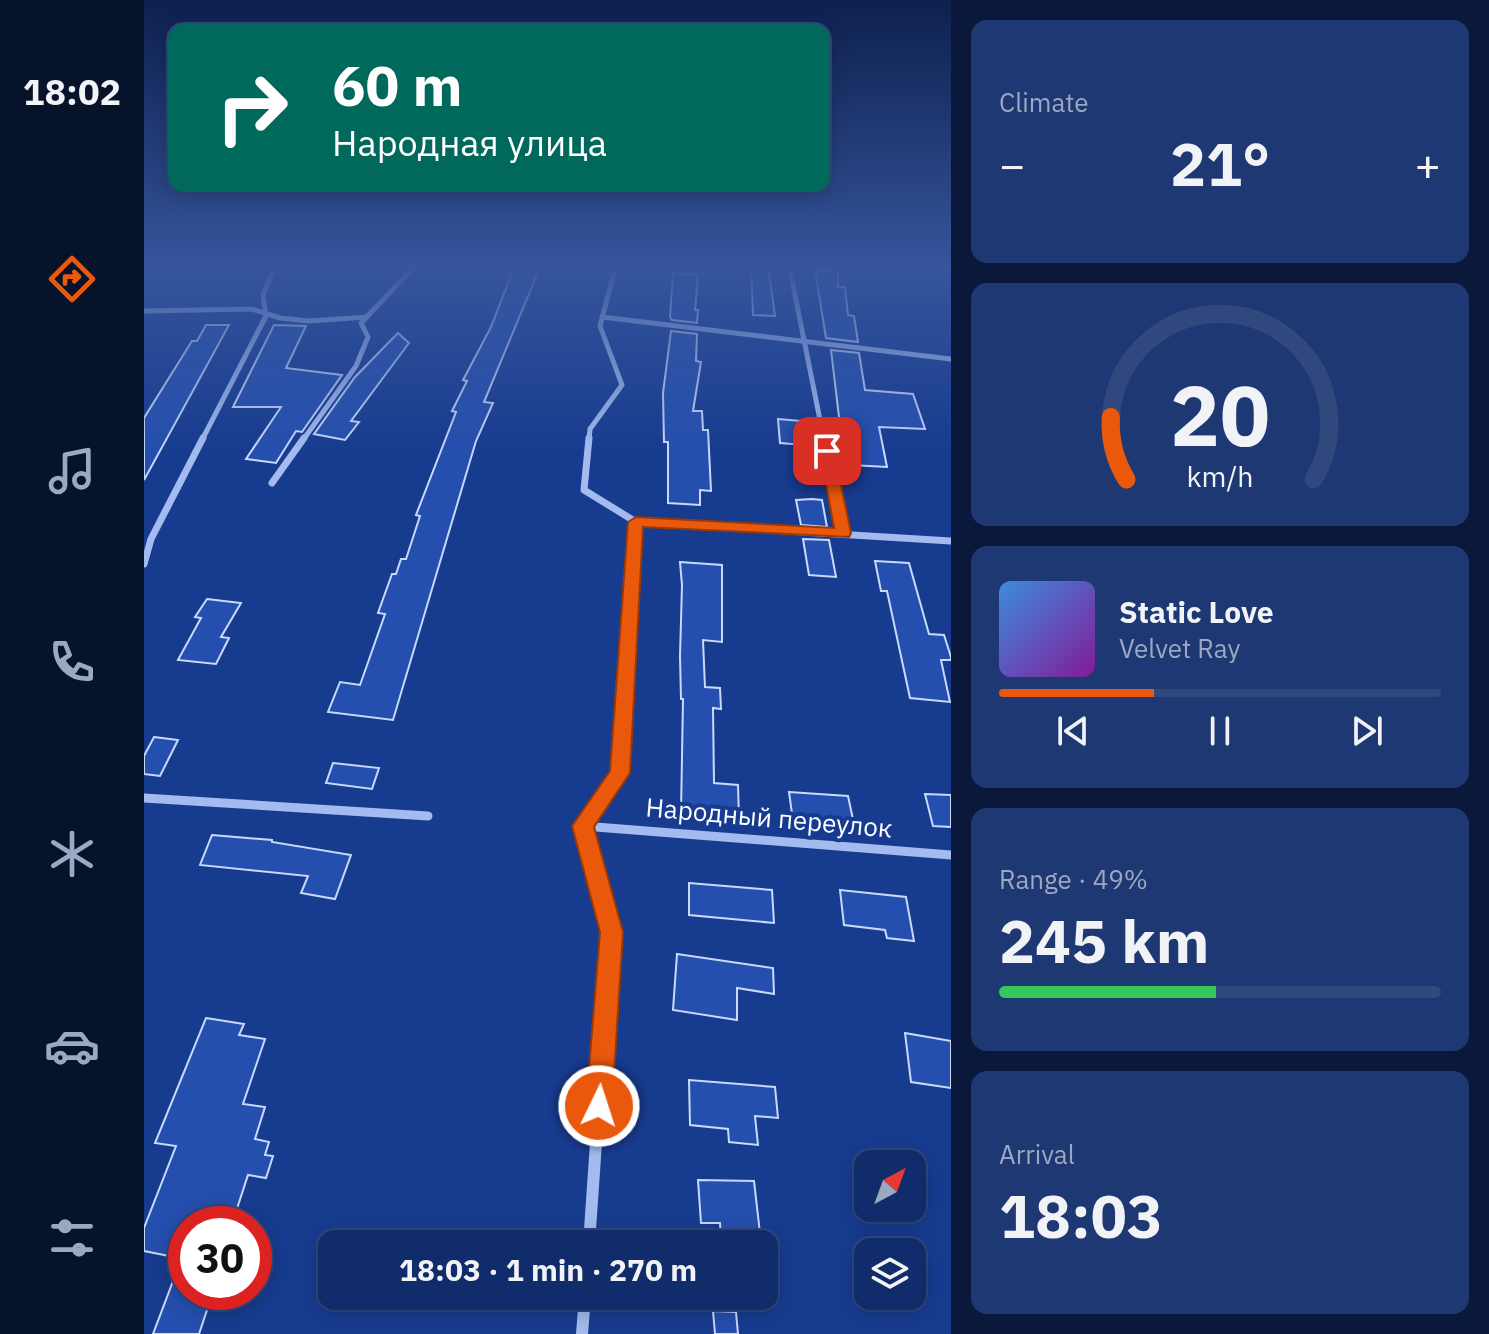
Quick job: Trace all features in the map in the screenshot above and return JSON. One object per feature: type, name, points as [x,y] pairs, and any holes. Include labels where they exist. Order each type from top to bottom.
[{"type":"street","points":[[144,564],[151,539],[260,327]]},
{"type":"street","points":[[272,483],[356,366],[368,337],[363,327]]},
{"type":"street","points":[[600,327],[622,385],[590,429],[584,490],[636,522],[951,541]]},
{"type":"street","points":[[682,327],[951,359]]},
{"type":"street","points":[[801,327],[843,533]]},
{"type":"street","points":[[590,1230],[611,932],[583,826],[620,773],[636,522]]},
{"type":"street","points":[[144,798],[428,816]]},
{"type":"street","name":"Народный переулок","points":[[583,826],[951,855]]},
{"type":"street","points":[[582,1334],[584,1310]]},
{"type":"building","points":[[205,327],[228,327],[144,480],[144,418],[192,341],[197,341]]},
{"type":"building","points":[[273,327],[305,327],[286,368],[342,375],[302,432],[296,431],[276,463],[246,459],[281,407],[233,407]]},
{"type":"building","points":[[491,327],[515,327],[484,402],[493,403],[476,441],[393,720],[328,712],[340,682],[360,685],[385,614],[378,613],[392,574],[396,574],[401,559],[406,559],[420,516],[416,515],[456,412],[452,411],[467,381],[463,380]]},
{"type":"building","points":[[824,327],[856,327],[858,342],[826,338]]},
{"type":"building","points":[[671,331],[697,334],[696,361],[701,362],[693,411],[702,411],[703,430],[708,430],[711,491],[700,490],[700,505],[668,503],[668,442],[664,442],[663,393]]},
{"type":"building","points":[[398,333],[409,343],[351,421],[359,422],[345,440],[314,434],[355,377]]},
{"type":"building","points":[[831,350],[859,353],[865,390],[913,394],[925,429],[879,427],[887,467],[850,465],[845,442],[842,442]]},
{"type":"building","points":[[778,419],[801,421],[805,445],[780,443]]},
{"type":"building","points":[[796,500],[822,500],[827,527],[801,525]]},
{"type":"building","points":[[803,539],[829,540],[836,577],[809,575]]},
{"type":"building","points":[[875,561],[909,563],[929,634],[944,635],[951,657],[951,660],[941,660],[950,702],[910,698],[887,591],[881,591]]},
{"type":"building","points":[[680,562],[722,565],[722,642],[703,640],[705,687],[720,688],[721,709],[713,708],[714,783],[738,785],[739,818],[681,813],[683,699]]},
{"type":"building","points":[[207,599],[241,603],[221,637],[229,638],[216,664],[178,660],[201,618],[195,617]]},
{"type":"building","points":[[154,737],[178,740],[160,776],[144,774],[144,756]]},
{"type":"building","points":[[333,763],[379,768],[372,789],[326,783]]},
{"type":"building","points":[[789,792],[848,796],[854,824],[793,821]]},
{"type":"building","points":[[925,794],[951,795],[951,827],[933,826]]},
{"type":"building","points":[[212,835],[272,840],[351,855],[335,899],[301,893],[308,876],[200,865]]},
{"type":"building","points":[[689,883],[772,890],[774,923],[689,915]]},
{"type":"building","points":[[840,890],[906,897],[914,941],[887,938],[885,930],[844,925]]},
{"type":"building","points":[[677,954],[773,968],[774,994],[737,988],[737,1020],[673,1010]]},
{"type":"building","points":[[206,1018],[244,1024],[239,1035],[265,1039],[243,1104],[265,1107],[255,1139],[269,1142],[265,1155],[273,1156],[266,1178],[248,1175],[238,1206],[168,1206],[168,1256],[144,1251],[144,1228],[176,1146],[155,1143]]},
{"type":"building","points":[[905,1033],[951,1041],[951,1088],[911,1082]]},
{"type":"building","points":[[689,1080],[775,1087],[778,1118],[755,1116],[758,1145],[729,1142],[728,1129],[690,1125]]},
{"type":"building","points":[[698,1180],[754,1181],[760,1230],[720,1230],[720,1223],[701,1223]]},
{"type":"building","points":[[168,1294],[168,1310],[207,1310],[199,1334],[153,1334]]},
{"type":"building","points":[[713,1311],[736,1312],[738,1334],[715,1334]]},
{"type":"route","points":[[599,1106],[611,932],[583,826],[620,773],[636,522],[843,533],[827,451]]}]
